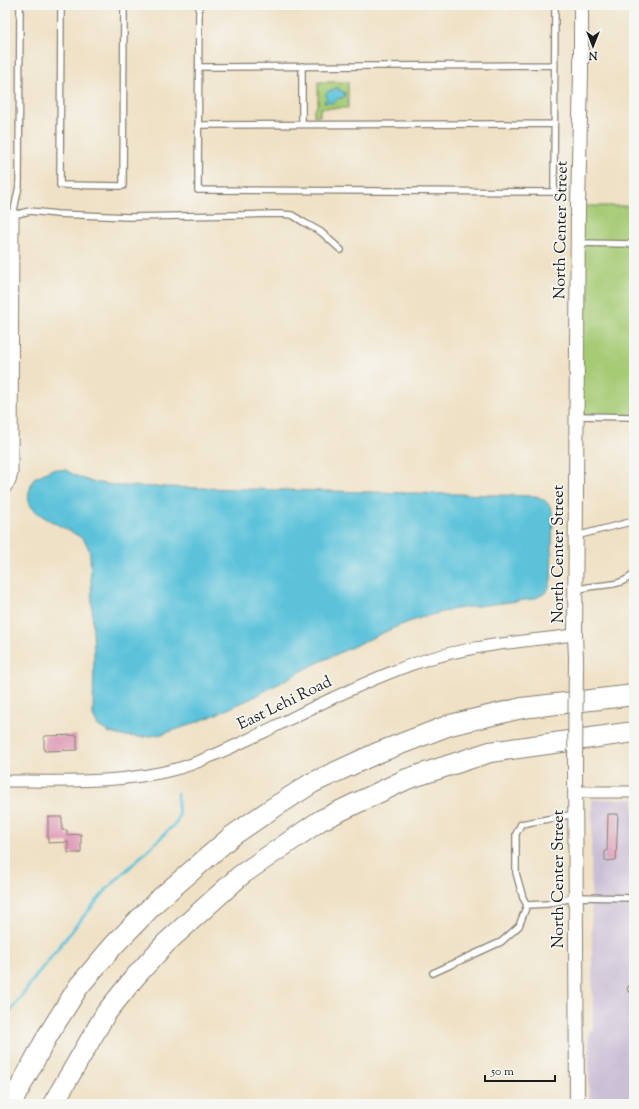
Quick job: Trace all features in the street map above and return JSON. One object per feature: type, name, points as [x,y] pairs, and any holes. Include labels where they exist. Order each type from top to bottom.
[{"type":"highway","points":[[11,1104],[48,1035],[79,986],[114,945],[157,901],[232,836],[270,810],[312,783],[377,753],[450,725],[522,708],[634,695]]},
{"type":"highway","points":[[53,1104],[106,1013],[135,977],[166,943],[241,875],[321,820],[406,779],[490,752],[634,732]]},
{"type":"street","name":"North Center Street","points":[[577,1104],[575,635],[581,5]]},
{"type":"street","points":[[5,488],[10,481],[12,473],[9,351],[9,215]]},
{"type":"street","name":"East Lehi Road","points":[[5,781],[123,779],[179,768],[219,753],[392,671],[414,663],[472,648],[575,635]]},
{"type":"street","points":[[575,792],[634,792]]},
{"type":"lane","points":[[20,5],[19,186],[9,215],[34,211],[57,214],[129,217],[280,214],[292,216],[321,232],[341,250]]},
{"type":"lane","points":[[61,5],[60,186],[123,186],[124,5]]},
{"type":"lane","points":[[199,5],[198,190],[554,192],[555,5]]},
{"type":"lane","points":[[302,66],[302,124]]},
{"type":"lane","points":[[198,67],[555,66]]},
{"type":"lane","points":[[198,125],[554,124]]},
{"type":"lane","points":[[578,243],[634,244]]},
{"type":"lane","points":[[577,416],[634,417]]},
{"type":"lane","points":[[576,536],[634,521]]},
{"type":"lane","points":[[576,591],[588,587],[612,585],[622,582],[634,574]]},
{"type":"lane","points":[[527,905],[523,898],[516,873],[516,834],[521,824],[575,814]]},
{"type":"lane","points":[[527,905],[548,904],[576,897],[634,898]]},
{"type":"lane","points":[[433,973],[501,942],[519,926],[527,905]]},
{"type":"shaded area","points":[[592,799],[634,799],[634,1104],[589,1104],[589,1031],[593,1030],[591,876]]},
{"type":"green space","points":[[318,82],[348,82],[348,108],[320,108],[320,116],[314,116],[314,110],[318,104]]},
{"type":"green space","points":[[578,206],[634,206],[634,416],[577,416]]},
{"type":"water","points":[[335,88],[339,88],[340,91],[344,92],[345,96],[343,98],[339,98],[333,103],[325,103],[324,101],[327,99],[327,93]]},
{"type":"water","points":[[53,469],[66,470],[76,476],[92,482],[121,486],[536,496],[543,499],[547,503],[553,514],[551,580],[549,588],[540,596],[533,599],[455,609],[423,617],[398,626],[315,664],[250,699],[181,728],[162,734],[145,737],[122,736],[108,732],[98,726],[93,716],[94,657],[90,554],[88,547],[84,540],[79,536],[45,518],[32,507],[29,502],[29,493],[34,478]]},
{"type":"building","points":[[77,735],[77,750],[44,751],[44,736]]},
{"type":"building","points":[[608,814],[618,814],[616,860],[605,861],[605,851],[607,851]]},
{"type":"building","points":[[48,817],[62,817],[62,830],[67,830],[67,835],[81,834],[81,853],[68,853],[68,842],[48,843]]},
{"type":"waterway","points":[[5,1019],[36,976],[108,888],[177,822],[179,815],[177,794]]}]
